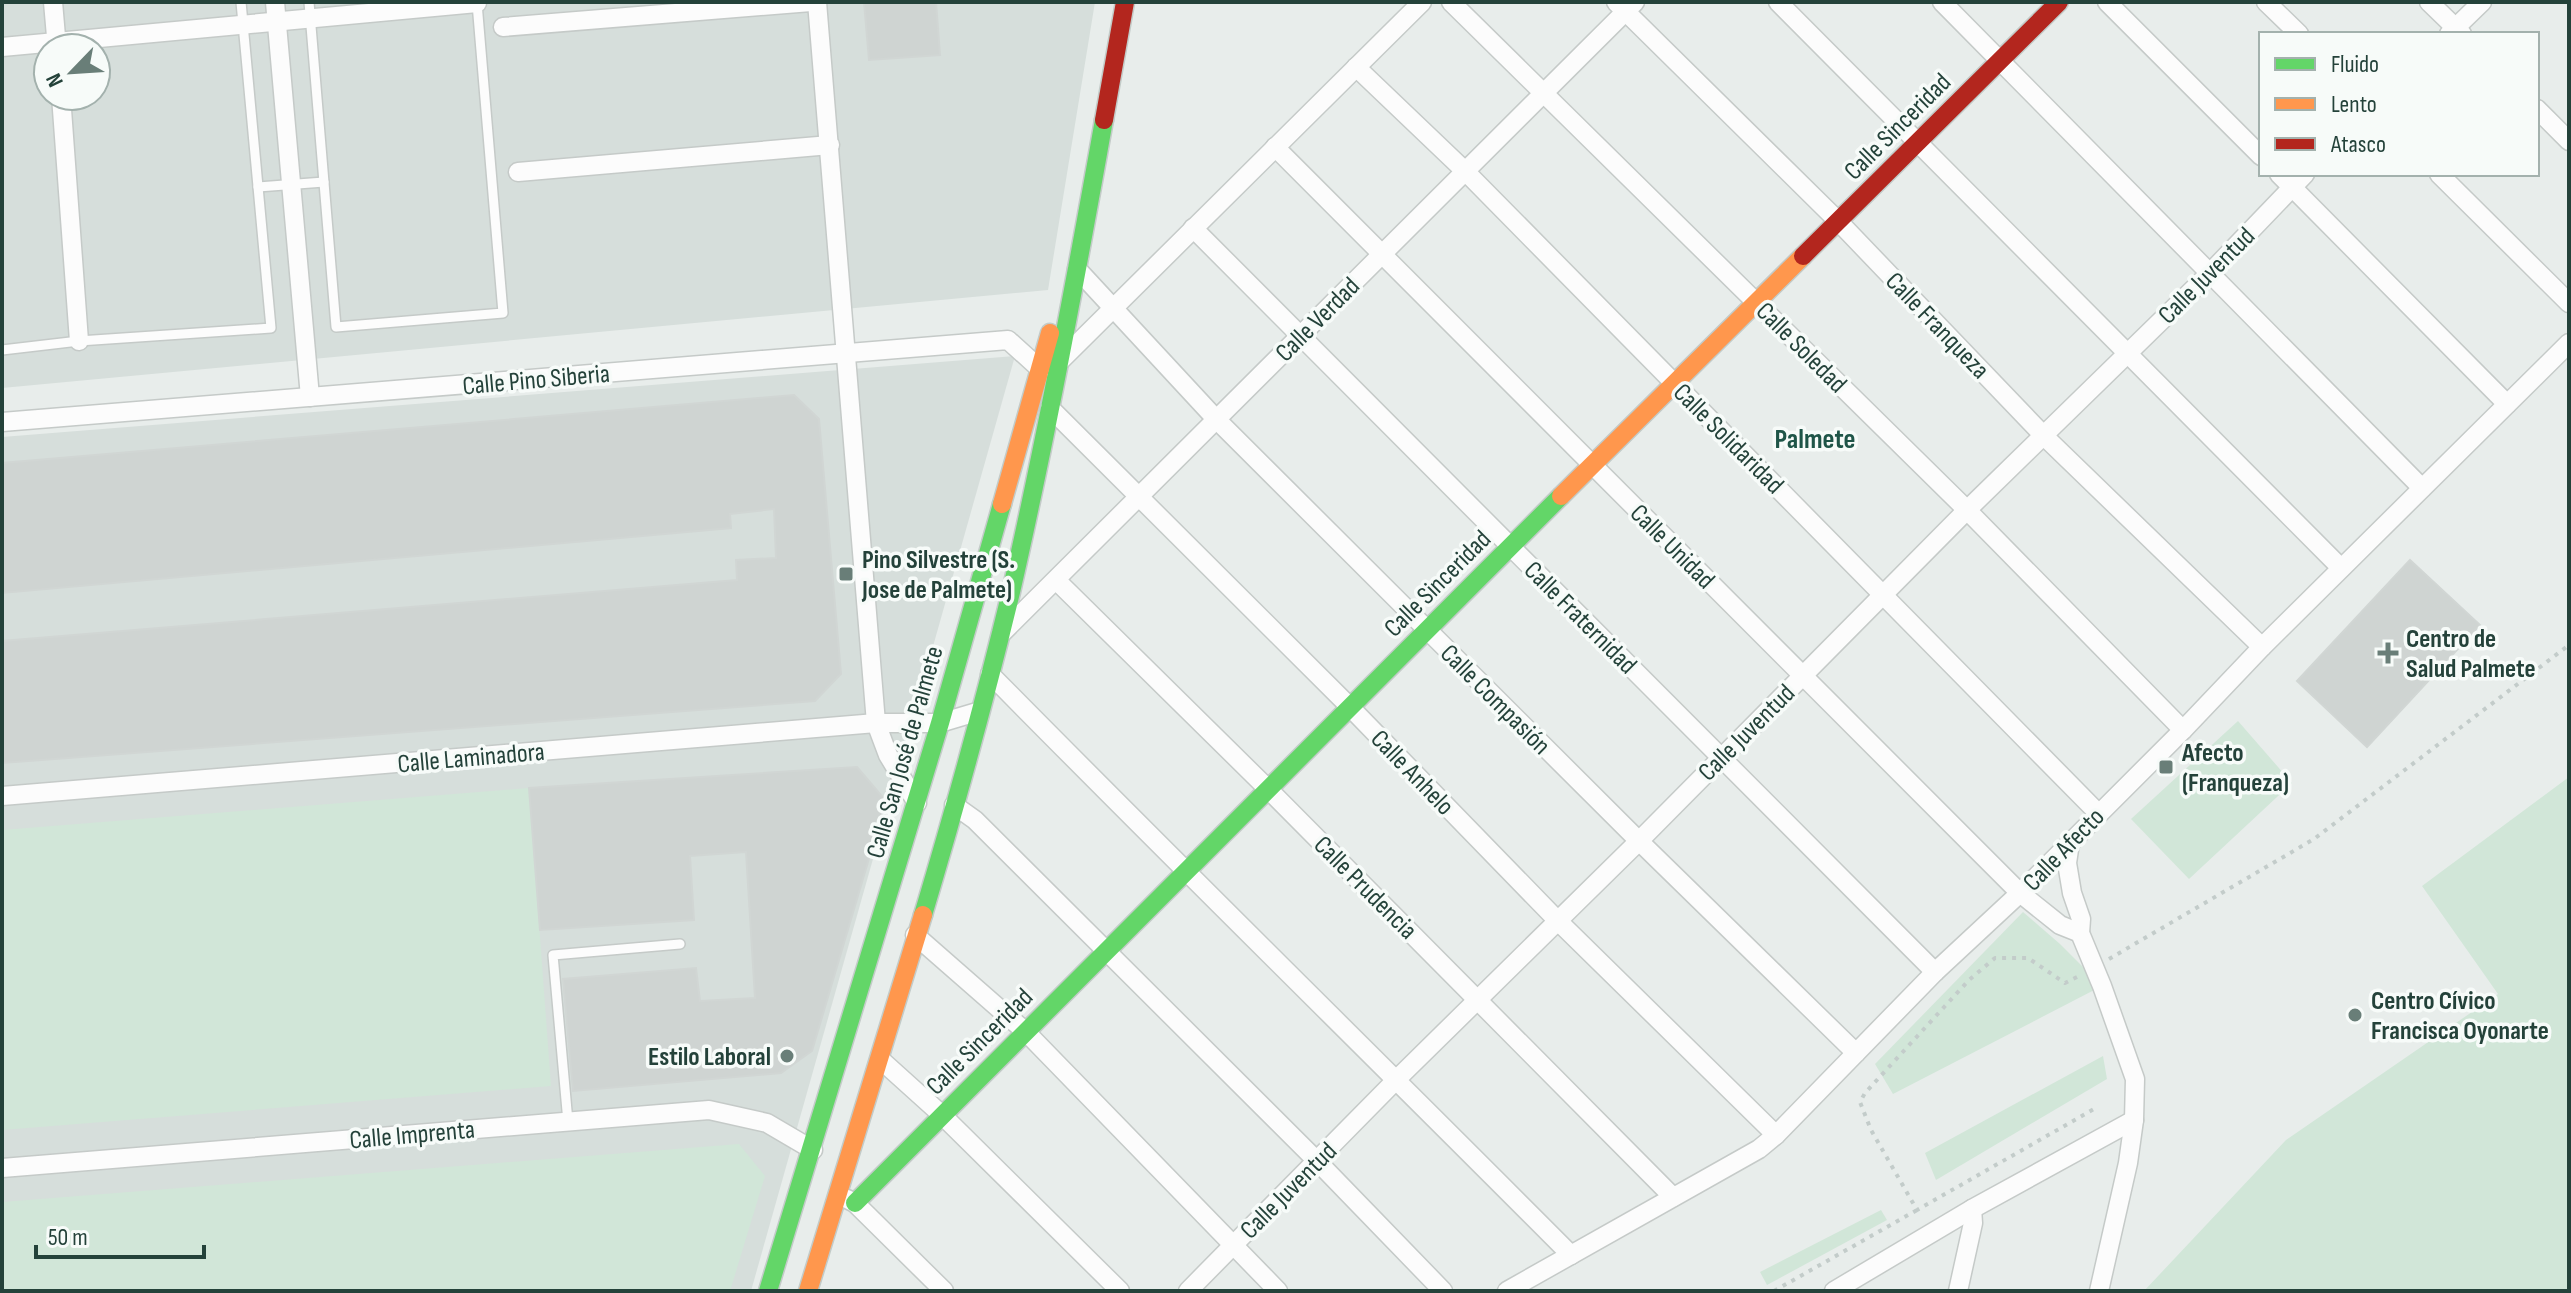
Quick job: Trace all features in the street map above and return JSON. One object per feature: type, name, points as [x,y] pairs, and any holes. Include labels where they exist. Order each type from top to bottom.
[{"type":"street","points":[[53,2],[56,32]]},
{"type":"street","points":[[275,2],[310,397]]},
{"type":"street","points":[[112,39],[277,23],[310,11],[477,2]]},
{"type":"street","points":[[503,27],[811,2]]},
{"type":"street","points":[[817,2],[876,723],[888,755],[917,803]]},
{"type":"street","name":"Calle San José de Palmete","points":[[808,1291],[881,1060],[990,674],[1050,408],[1125,2]]},
{"type":"street","points":[[1039,368],[1058,363],[1422,2]]},
{"type":"street","name":"Calle Soledad","points":[[1451,2],[1967,510],[2183,730]]},
{"type":"street","points":[[1778,2],[2341,568]]},
{"type":"street","points":[[1942,2],[2422,488]]},
{"type":"street","name":"Calle Sinceridad","points":[[855,1203],[1349,706],[2059,2]]},
{"type":"street","points":[[2107,2],[2259,154]]},
{"type":"street","points":[[2266,2],[2297,32]]},
{"type":"street","points":[[2429,2],[2455,32],[2482,2]]},
{"type":"street","name":"Calle Verdad","points":[[999,636],[1466,172],[1625,5]]},
{"type":"street","name":"Calle Franqueza","points":[[1625,5],[2045,437],[2262,647]]},
{"type":"street","points":[[2,47],[32,46]]},
{"type":"street","name":"Calle Solidaridad","points":[[1356,67],[1466,172],[2098,813]]},
{"type":"street","points":[[2539,111],[2569,141]]},
{"type":"street","points":[[62,112],[79,341]]},
{"type":"street","points":[[518,172],[830,145]]},
{"type":"street","name":"Calle Unidad","points":[[1275,147],[2020,893],[2060,925],[2080,933]]},
{"type":"street","points":[[2441,176],[2569,303]]},
{"type":"street","points":[[2292,178],[2507,404]]},
{"type":"street","name":"Calle Juventud","points":[[1188,1291],[1967,510],[2209,274],[2292,178]]},
{"type":"street","name":"Calle San José de Palmete","points":[[768,1291],[917,803],[1039,368],[1084,227]]},
{"type":"street","name":"Calle Fraternidad","points":[[1193,228],[1935,972]]},
{"type":"street","name":"Calle Compasión","points":[[1077,269],[1216,419],[1856,1053]]},
{"type":"street","name":"Calle Pino Siberia","points":[[2,422],[1008,340],[1039,368]]},
{"type":"street","name":"Calle Afecto","points":[[1507,1291],[1759,1149],[1776,1135],[1935,972],[2020,893],[2262,647],[2569,343]]},
{"type":"street","name":"Calle Anhelo","points":[[1050,408],[1349,706],[1558,921],[1776,1135]]},
{"type":"street","name":"Calle Prudencia","points":[[1056,580],[1673,1197]]},
{"type":"street","points":[[990,674],[1571,1255]]},
{"type":"street","name":"Calle Laminadora","points":[[2,796],[876,723],[940,723],[980,711]]},
{"type":"street","points":[[954,805],[975,820],[1443,1291]]},
{"type":"street","points":[[2070,843],[2067,863],[2072,893],[2081,919],[2080,933],[2135,1079],[2134,1120],[2128,1163],[2099,1291]]},
{"type":"street","points":[[915,935],[1027,1033],[1278,1291]]},
{"type":"street","points":[[838,1195],[842,1051]]},
{"type":"street","points":[[881,1060],[942,1115],[1120,1291]]},
{"type":"street","name":"Calle Imprenta","points":[[2,1168],[709,1110],[767,1123],[813,1150]]},
{"type":"street","points":[[1834,1291],[1972,1209],[2134,1120]]},
{"type":"street","points":[[813,1150],[838,1195],[855,1203],[944,1291]]},
{"type":"street","points":[[1958,1291],[1973,1223],[1972,1209]]},
{"type":"lane","points":[[2,350],[79,341],[271,328],[241,2]]},
{"type":"lane","points":[[310,11],[336,327],[503,313],[477,2]]},
{"type":"lane","points":[[258,187],[324,182]]},
{"type":"lane","points":[[568,1122],[553,955],[680,944]]},
{"type":"path","points":[[1917,1210],[1860,1102],[1969,980],[1995,958],[2028,958],[2065,983],[2094,967],[2314,839],[2569,645]]},
{"type":"path","points":[[1774,1291],[2094,1109]]},
{"type":"shaded area","points":[[2,2],[1095,2],[1048,290],[2,388]]},
{"type":"shaded area","points":[[1015,356],[751,1291],[2,1291],[2,437]]},
{"type":"green space","points":[[2238,721],[2292,783],[2189,879],[2131,819]]},
{"type":"green space","points":[[2569,777],[2569,1291],[2144,1291],[2286,1140],[2498,994],[2422,886]]},
{"type":"green space","points":[[529,788],[551,1086],[2,1130],[2,830]]},
{"type":"green space","points":[[2023,912],[2102,986],[1893,1094],[1875,1064]]},
{"type":"green space","points":[[2103,1056],[2107,1079],[1936,1180],[1925,1153]]},
{"type":"green space","points":[[739,1144],[765,1176],[730,1291],[2,1291],[2,1202]]},
{"type":"green space","points":[[1881,1210],[1887,1220],[1767,1285],[1760,1272]]},
{"type":"building","points":[[864,2],[936,2],[940,55],[869,60]]},
{"type":"building","points":[[794,395],[819,419],[841,674],[815,701],[2,763],[2,641],[737,580],[736,560],[776,558],[774,509],[730,514],[731,528],[2,593],[2,463]]},
{"type":"building","name":"Centro de Salud Palmete","points":[[2410,560],[2480,625],[2367,747],[2297,681]]},
{"type":"building","points":[[857,767],[886,801],[812,1051],[781,1073],[573,1091],[563,979],[696,968],[700,1001],[755,998],[746,852],[690,856],[694,920],[540,930],[529,788]]},
{"type":"traffic: fast","points":[[923,915],[1011,592],[1037,474],[1104,120]]},
{"type":"traffic: fast","points":[[855,1203],[1561,496]]},
{"type":"traffic: fast","points":[[768,1291],[940,723],[1002,504]]},
{"type":"traffic: slow","points":[[1561,496],[1803,256]]},
{"type":"traffic: slow","points":[[1002,504],[1050,333]]},
{"type":"traffic: slow","points":[[808,1291],[923,915]]},
{"type":"traffic: jam","points":[[1104,120],[1125,2]]},
{"type":"traffic: jam","points":[[1803,256],[2059,2]]},
{"type":"place","name":"Pino Silvestre (S. Jose de Palmete)","points":[[846,574]]},
{"type":"place","name":"Centro de Salud Palmete","points":[[2388,653]]},
{"type":"place","name":"Afecto (Franqueza)","points":[[2166,767]]},
{"type":"place","name":"Centro Cívico Francisca Oyonarte","points":[[2355,1015]]},
{"type":"place","name":"Estilo Laboral","points":[[787,1056]]},
{"type":"district","name":"Palmete","points":[[1815,438]]}]
